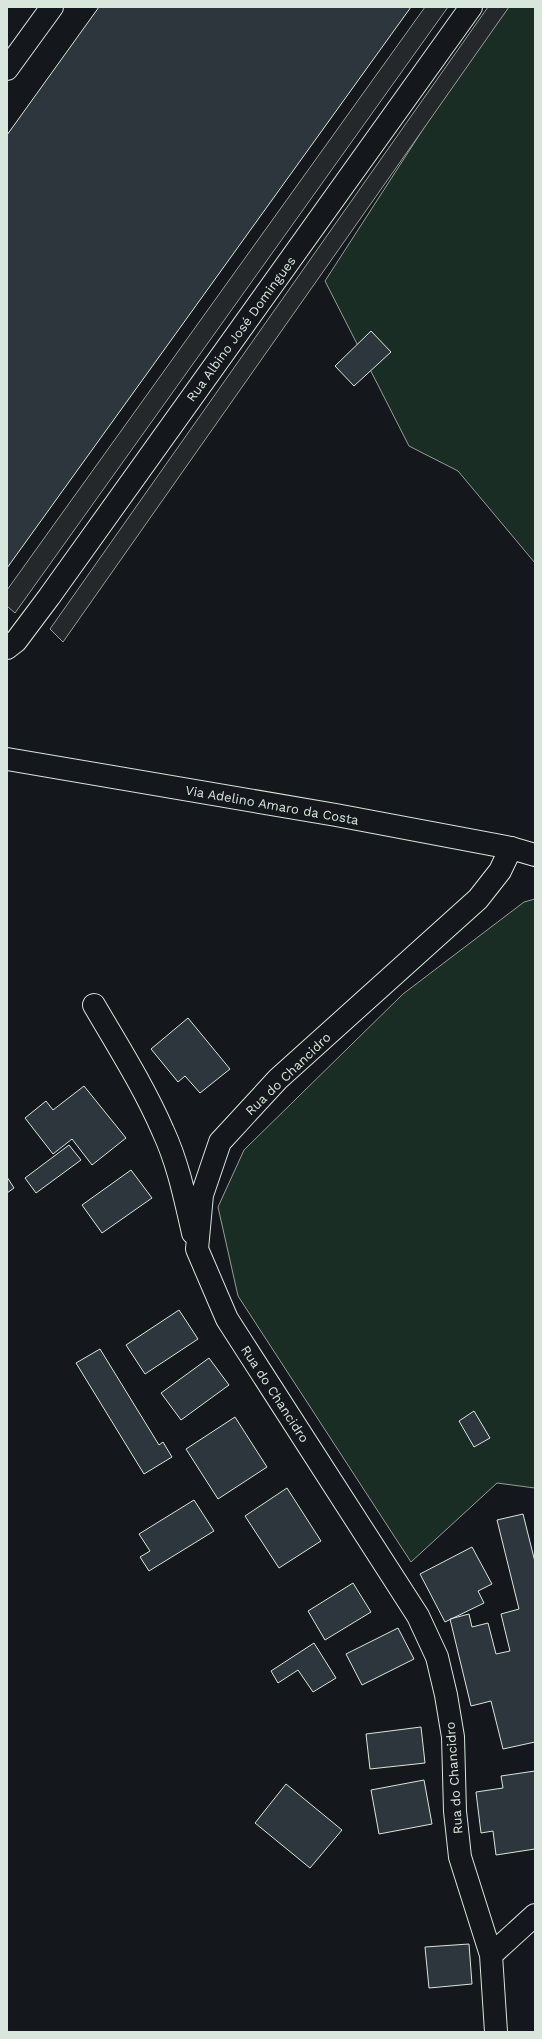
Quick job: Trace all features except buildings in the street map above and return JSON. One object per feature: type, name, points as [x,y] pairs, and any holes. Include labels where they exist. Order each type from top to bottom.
[{"type":"street","points":[[7,69],[52,7]]},
{"type":"street","name":"Rua Albino José Domingues","points":[[7,648],[16,641],[49,597],[471,7]]},
{"type":"street","name":"Via Adelino Amaro da Costa","points":[[7,759],[336,815],[511,848],[535,855]]},
{"type":"street","name":"Rua do Chancidro","points":[[496,2032],[491,1956],[460,1857],[455,1812],[453,1737],[446,1695],[437,1657],[418,1616],[226,1319],[197,1249],[202,1195],[220,1142],[278,1079],[478,899],[500,872],[511,848]]},
{"type":"street","points":[[94,1005],[136,1077],[164,1131],[177,1167],[197,1249]]},
{"type":"street","points":[[491,1956],[535,1915]]},
{"type":"green space","points":[[502,7],[535,7],[535,563],[458,471],[409,446],[325,281]]},
{"type":"green space","points":[[535,899],[535,1488],[497,1483],[411,1562],[238,1296],[218,1207],[244,1150],[403,994],[524,902]]},
{"type":"shaded area","points":[[425,7],[448,7],[15,613],[7,606],[7,590]]},
{"type":"shaded area","points":[[488,7],[509,7],[63,642],[50,629]]}]
